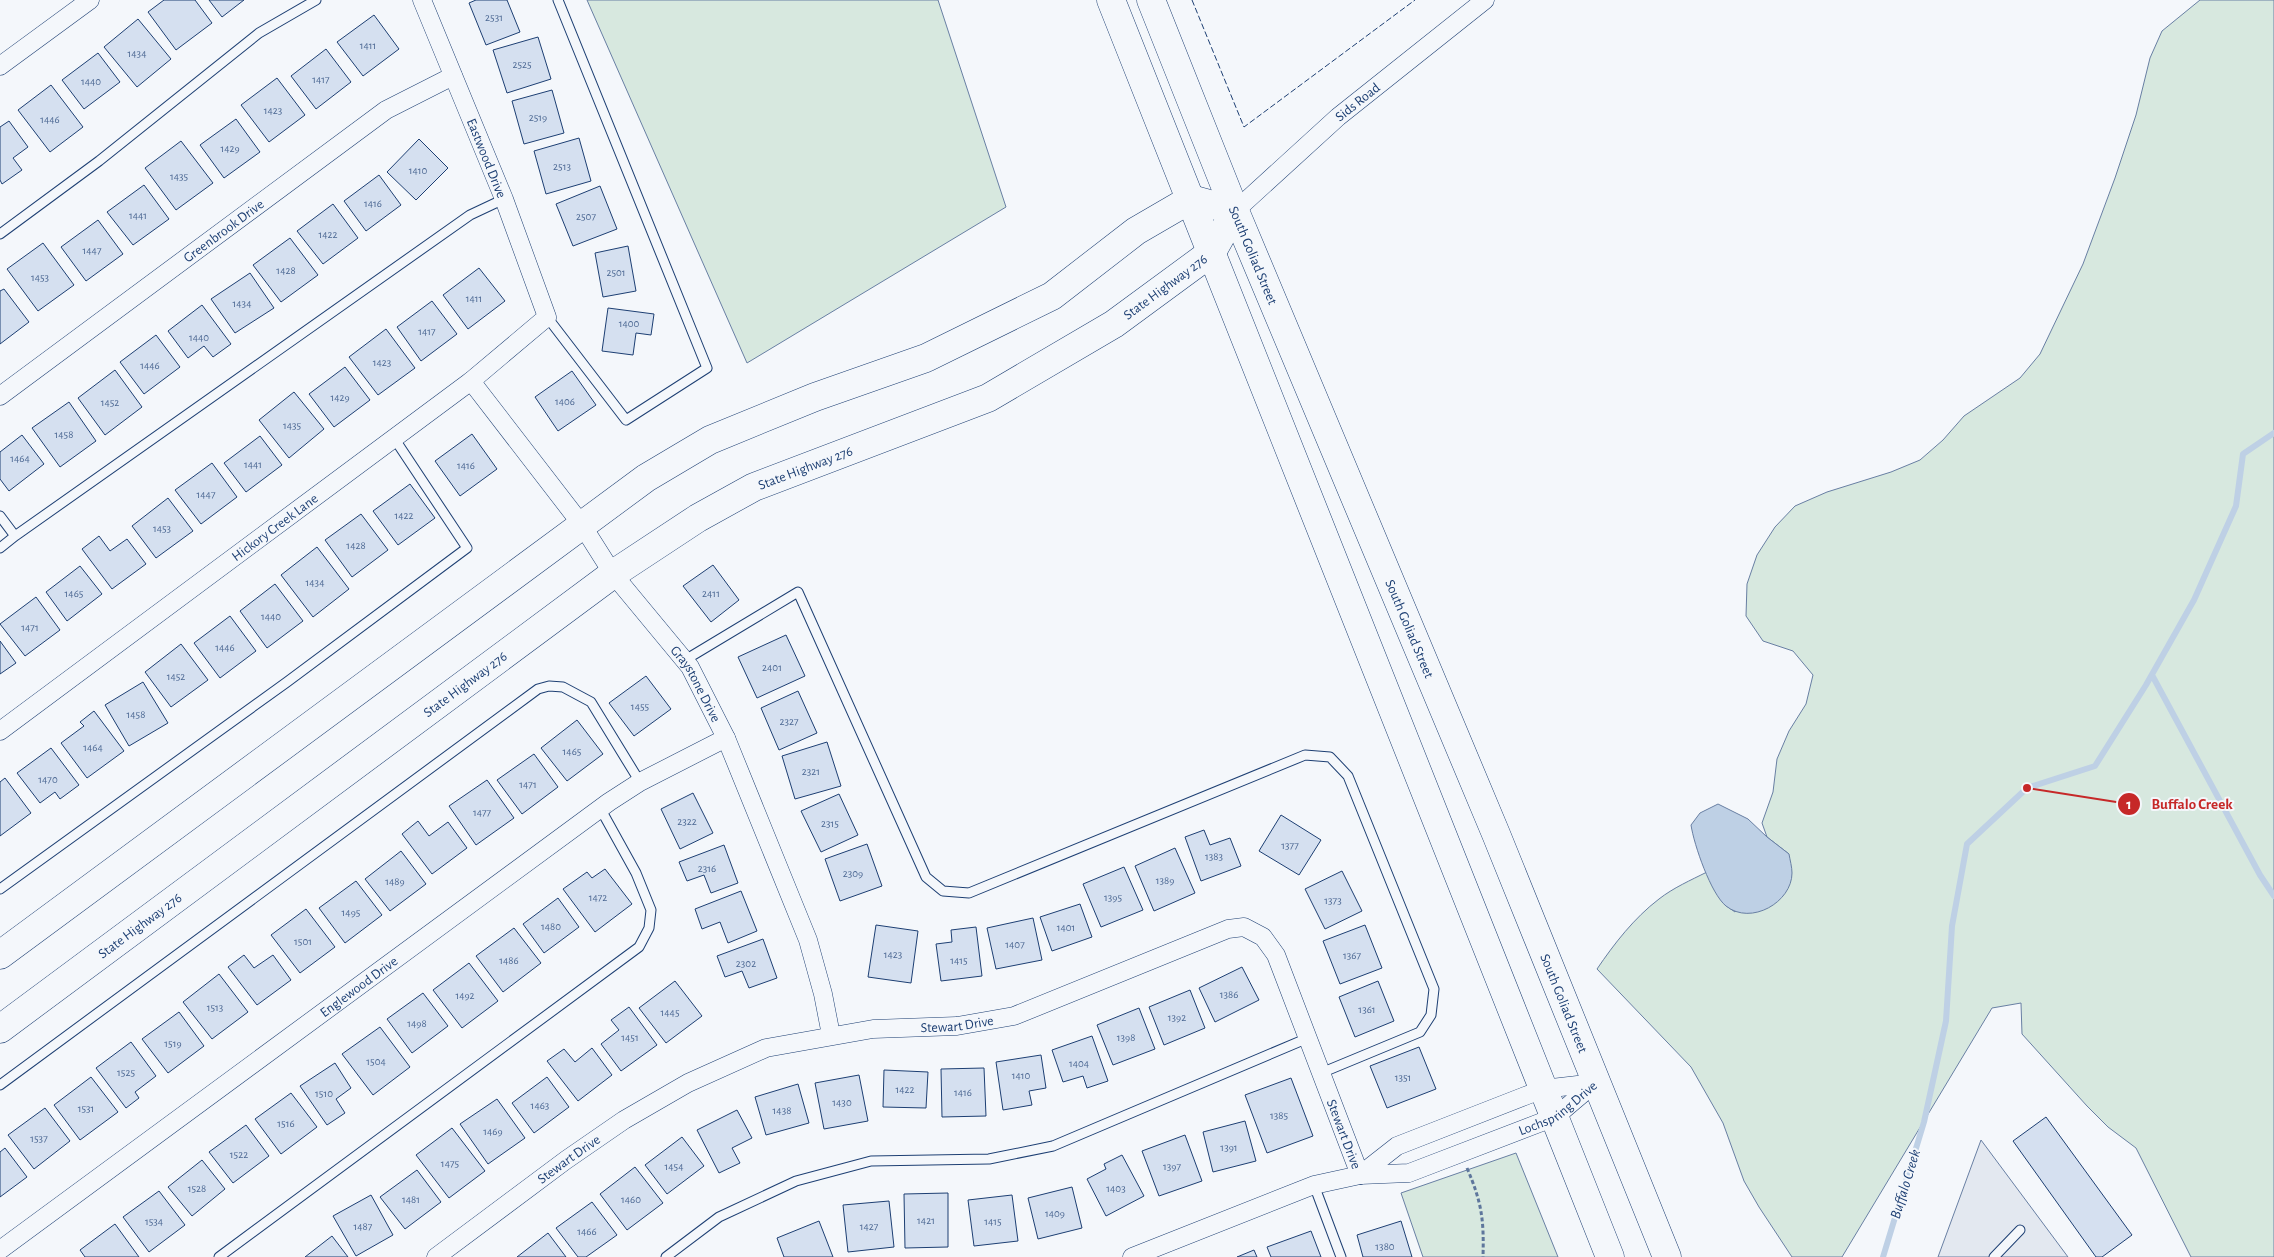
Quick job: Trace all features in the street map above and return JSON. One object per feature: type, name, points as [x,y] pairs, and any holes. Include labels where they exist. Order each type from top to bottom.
[{"type":"main road","points":[[1111,0],[1610,1257]]},
{"type":"main road","name":"South Goliad Street","points":[[1151,0],[1235,211],[1496,834],[1595,1083],[1667,1257]]},
{"type":"main road","points":[[0,955],[646,478],[710,440],[815,397],[926,358],[1052,296],[1136,230],[1191,199],[1235,211]]},
{"type":"main road","name":"State Highway 276","points":[[0,1029],[613,574],[698,518],[754,487],[988,398],[1114,324],[1212,252],[1235,211]]},
{"type":"street","points":[[0,66],[90,0]]},
{"type":"street","name":"Eastwood Drive","points":[[422,0],[504,198],[547,317]]},
{"type":"street","name":"Sids Road","points":[[1235,211],[1338,118],[1485,0]]},
{"type":"street","name":"Greenbrook Drive","points":[[0,396],[386,110],[453,76]]},
{"type":"street","name":"Hickory Creek Lane","points":[[0,731],[471,380],[547,317]]},
{"type":"street","name":"Graystone Drive","points":[[471,380],[582,525],[613,574],[685,660],[726,738],[808,940],[831,1035]]},
{"type":"street","name":"Englewood Drive","points":[[0,1250],[600,808],[640,782],[726,738]]},
{"type":"street","name":"Stewart Drive","points":[[436,1257],[624,1120],[688,1083],[766,1048],[873,1029],[957,1026],[1014,1016],[1228,929],[1244,927],[1263,937],[1276,955],[1360,1175]]},
{"type":"street","name":"Lochspring Drive","points":[[1360,1175],[1397,1146],[1543,1089],[1595,1083]]},
{"type":"street","name":"Lochspring Drive","points":[[1132,1257],[1314,1185],[1360,1175],[1409,1173],[1554,1117],[1595,1083]]},
{"type":"lane","points":[[0,234],[99,161],[259,34],[316,0]]},
{"type":"lane","points":[[547,317],[626,420],[707,368],[558,0]]},
{"type":"lane","points":[[0,548],[470,215],[504,198]]},
{"type":"lane","points":[[0,889],[288,682],[467,548],[394,438]]},
{"type":"lane","points":[[0,516],[15,536]]},
{"type":"lane","points":[[685,660],[798,592],[926,878],[943,891],[969,893],[1305,755],[1330,757],[1348,776],[1434,989],[1431,1016],[1420,1032],[1321,1073]]},
{"type":"lane","points":[[0,1085],[538,689],[549,686],[563,687],[590,702],[640,782]]},
{"type":"lane","points":[[219,1257],[639,947],[649,928],[651,910],[636,873],[600,808]]},
{"type":"lane","points":[[666,1257],[719,1217],[796,1181],[871,1161],[989,1159],[1053,1146],[1308,1038]]},
{"type":"lane","points":[[1314,1185],[1341,1257]]},
{"type":"lane","points":[[1994,1257],[2020,1230]]},
{"type":"path","points":[[1475,1162],[1466,1166],[1480,1196],[1484,1229],[1483,1257]]},
{"type":"shaded area","points":[[587,0],[938,0],[1006,207],[747,363]]},
{"type":"shaded area","points":[[2200,0],[2274,0],[2274,1257],[2191,1257],[2136,1148],[2108,1127],[2087,1106],[2022,1034],[2021,1003],[1992,1008],[1842,1257],[1792,1257],[1744,1181],[1723,1123],[1691,1067],[1597,969],[1617,941],[1633,923],[1650,906],[1670,891],[1707,872],[1725,905],[1735,912],[1789,854],[1767,837],[1762,823],[1773,792],[1777,759],[1789,731],[1806,704],[1813,675],[1793,651],[1763,641],[1746,616],[1747,584],[1757,555],[1775,527],[1795,506],[1827,492],[1891,472],[1920,460],[1943,440],[1964,416],[2020,378],[2040,354],[2083,264],[2136,115],[2150,58],[2162,31]]},
{"type":"shaded area","points":[[1981,1140],[2068,1257],[1938,1257]]},
{"type":"shaded area","points":[[1516,1153],[1558,1257],[1423,1257],[1401,1193]]},
{"type":"water","points":[[1718,804],[1748,819],[1789,854],[1792,871],[1790,884],[1778,901],[1768,908],[1758,912],[1736,912],[1720,900],[1709,880],[1699,856],[1691,825],[1700,813]]},
{"type":"building","points":[[164,0],[195,0],[212,23],[176,50],[148,12]]},
{"type":"building","points":[[209,0],[244,0],[222,17]]},
{"type":"building","points":[[476,0],[507,0],[520,32],[486,45],[469,3]]},
{"type":"building","points":[[374,15],[399,49],[363,76],[337,42]]},
{"type":"building","points":[[138,19],[171,59],[137,87],[104,47]]},
{"type":"building","points":[[538,37],[551,79],[507,93],[493,50]]},
{"type":"building","points":[[326,49],[351,82],[316,109],[291,76]]},
{"type":"building","points":[[98,53],[120,82],[84,109],[62,80]]},
{"type":"building","points":[[277,78],[305,115],[269,142],[241,105]]},
{"type":"building","points":[[51,85],[83,127],[50,152],[18,110]]},
{"type":"building","points":[[552,90],[564,133],[524,144],[512,101]]},
{"type":"building","points":[[236,119],[260,152],[224,178],[200,145]]},
{"type":"building","points":[[9,121],[28,147],[13,158],[22,170],[2,184],[0,180],[0,127]]},
{"type":"building","points":[[579,138],[591,181],[546,194],[534,151]]},
{"type":"building","points":[[419,139],[448,168],[416,200],[387,172]]},
{"type":"building","points":[[181,141],[213,183],[176,210],[145,168]]},
{"type":"building","points":[[379,175],[401,205],[366,231],[344,201]]},
{"type":"building","points":[[144,185],[169,219],[133,245],[107,212]]},
{"type":"building","points":[[600,186],[617,229],[573,246],[556,204]]},
{"type":"building","points":[[333,204],[358,238],[323,264],[297,231]]},
{"type":"building","points":[[98,220],[123,254],[86,281],[61,247]]},
{"type":"building","points":[[290,238],[318,275],[281,302],[253,265]]},
{"type":"building","points":[[43,243],[74,285],[38,311],[7,269]]},
{"type":"building","points":[[628,246],[636,291],[603,297],[595,253]]},
{"type":"building","points":[[479,268],[505,301],[468,329],[443,295]]},
{"type":"building","points":[[250,273],[274,308],[235,333],[211,299]]},
{"type":"building","points":[[4,289],[29,322],[0,344],[0,291]]},
{"type":"building","points":[[432,301],[457,334],[421,361],[397,327]]},
{"type":"building","points":[[202,305],[231,344],[213,357],[204,346],[188,358],[168,331]]},
{"type":"building","points":[[608,308],[654,314],[651,335],[636,333],[633,355],[602,351]]},
{"type":"building","points":[[386,329],[415,368],[378,395],[349,357]]},
{"type":"building","points":[[156,335],[180,367],[144,394],[120,362]]},
{"type":"building","points":[[345,367],[370,400],[334,427],[309,394]]},
{"type":"building","points":[[115,370],[142,407],[105,435],[78,398]]},
{"type":"building","points":[[572,371],[596,405],[558,431],[535,397]]},
{"type":"building","points":[[294,392],[324,429],[289,458],[259,420]]},
{"type":"building","points":[[69,402],[96,441],[60,467],[32,428]]},
{"type":"building","points":[[472,434],[497,469],[460,496],[435,461]]},
{"type":"building","points":[[22,435],[44,464],[9,491],[0,479],[0,452]]},
{"type":"building","points":[[260,436],[282,465],[246,492],[224,463]]},
{"type":"building","points":[[212,463],[237,497],[201,524],[175,490]]},
{"type":"building","points":[[410,484],[435,518],[398,545],[373,511]]},
{"type":"building","points":[[168,498],[193,531],[156,558],[132,526]]},
{"type":"building","points":[[361,514],[388,550],[352,577],[325,540]]},
{"type":"building","points":[[99,536],[110,551],[127,539],[146,564],[112,589],[82,549]]},
{"type":"building","points":[[317,547],[349,589],[313,617],[281,575]]},
{"type":"building","points":[[713,565],[739,600],[711,622],[683,586]]},
{"type":"building","points":[[80,566],[102,594],[67,621],[46,592]]},
{"type":"building","points":[[275,584],[303,621],[267,648],[240,611]]},
{"type":"building","points":[[36,597],[60,630],[25,656],[0,624]]},
{"type":"building","points":[[230,616],[256,651],[220,678],[194,643]]},
{"type":"building","points":[[786,635],[805,676],[757,698],[738,657]]},
{"type":"building","points":[[0,641],[16,663],[0,674]]},
{"type":"building","points":[[181,644],[208,680],[171,707],[145,672]]},
{"type":"building","points":[[646,676],[671,709],[634,736],[609,703]]},
{"type":"building","points":[[143,682],[168,723],[129,746],[105,705]]},
{"type":"building","points":[[798,691],[817,733],[779,750],[761,708]]},
{"type":"building","points":[[94,711],[124,751],[87,778],[61,743],[84,726],[80,722]]},
{"type":"building","points":[[577,720],[603,754],[567,781],[541,748]]},
{"type":"building","points":[[827,742],[841,786],[795,799],[782,756]]},
{"type":"building","points":[[51,748],[79,785],[60,799],[55,792],[40,803],[17,773]]},
{"type":"building","points":[[534,754],[558,787],[522,814],[497,780]]},
{"type":"building","points":[[5,778],[31,813],[0,836],[0,782]]},
{"type":"building","points":[[487,780],[514,818],[476,845],[449,806]]},
{"type":"building","points":[[693,793],[713,833],[680,849],[661,809]]},
{"type":"building","points":[[839,794],[858,835],[821,852],[801,811]]},
{"type":"building","points":[[1281,815],[1321,840],[1299,875],[1259,851]]},
{"type":"building","points":[[418,821],[429,836],[448,822],[467,848],[432,874],[402,834]]},
{"type":"building","points":[[1204,830],[1210,845],[1230,838],[1241,866],[1201,881],[1185,837]]},
{"type":"building","points":[[867,844],[882,886],[840,901],[825,859]]},
{"type":"building","points":[[724,845],[738,883],[711,893],[704,875],[687,881],[679,862]]},
{"type":"building","points":[[1175,848],[1195,893],[1154,911],[1135,866]]},
{"type":"building","points":[[401,851],[426,884],[390,911],[365,879]]},
{"type":"building","points":[[1124,867],[1143,910],[1101,927],[1083,884]]},
{"type":"building","points":[[605,869],[632,904],[595,932],[563,889],[587,872],[592,878]]},
{"type":"building","points":[[1342,871],[1362,911],[1325,929],[1305,889]]},
{"type":"building","points":[[356,881],[382,915],[345,943],[319,908]]},
{"type":"building","points":[[741,891],[757,931],[728,943],[720,922],[702,929],[695,909]]},
{"type":"building","points":[[558,898],[579,927],[544,953],[523,924]]},
{"type":"building","points":[[1080,904],[1092,937],[1052,951],[1040,917]]},
{"type":"building","points":[[306,909],[335,947],[300,973],[271,935]]},
{"type":"building","points":[[1033,918],[1042,960],[996,969],[987,928]]},
{"type":"building","points":[[876,925],[918,931],[911,983],[868,977]]},
{"type":"building","points":[[1365,925],[1382,968],[1340,984],[1323,941]]},
{"type":"building","points":[[976,927],[982,976],[941,981],[936,944],[952,942],[951,930]]},
{"type":"building","points":[[514,928],[541,963],[503,992],[476,956]]},
{"type":"building","points":[[763,939],[777,978],[749,988],[742,971],[725,977],[717,956]]},
{"type":"building","points":[[244,955],[254,968],[273,955],[291,980],[257,1005],[228,967]]},
{"type":"building","points":[[469,963],[498,1001],[462,1028],[433,990]]},
{"type":"building","points":[[1242,967],[1259,1000],[1215,1022],[1199,988]]},
{"type":"building","points":[[219,974],[248,1012],[212,1039],[183,1002]]},
{"type":"building","points":[[675,981],[702,1016],[666,1043],[639,1008]]},
{"type":"building","points":[[1378,981],[1394,1021],[1355,1037],[1339,997]]},
{"type":"building","points":[[1190,990],[1205,1028],[1164,1045],[1149,1007]]},
{"type":"building","points":[[423,993],[448,1026],[412,1053],[387,1019]]},
{"type":"building","points":[[629,1007],[657,1045],[621,1071],[601,1044],[619,1030],[611,1020]]},
{"type":"building","points":[[1139,1008],[1155,1049],[1113,1065],[1097,1025]]},
{"type":"building","points":[[179,1012],[204,1046],[168,1073],[142,1039]]},
{"type":"building","points":[[380,1027],[410,1067],[373,1095],[342,1054]]},
{"type":"building","points":[[1092,1036],[1108,1081],[1087,1088],[1083,1076],[1063,1082],[1052,1050]]},
{"type":"building","points":[[131,1042],[156,1076],[135,1092],[139,1098],[126,1108],[96,1068]]},
{"type":"building","points":[[1419,1047],[1436,1089],[1387,1108],[1370,1066]]},
{"type":"building","points":[[592,1048],[612,1075],[578,1101],[547,1061],[564,1049],[575,1062]]},
{"type":"building","points":[[1041,1055],[1046,1088],[1029,1091],[1032,1105],[1003,1110],[996,1062]]},
{"type":"building","points":[[335,1063],[351,1088],[336,1099],[345,1113],[327,1125],[300,1086]]},
{"type":"building","points":[[984,1068],[986,1116],[942,1117],[941,1069]]},
{"type":"building","points":[[884,1070],[928,1072],[926,1108],[883,1107]]},
{"type":"building","points":[[859,1075],[868,1121],[824,1129],[815,1083]]},
{"type":"building","points":[[91,1077],[118,1112],[80,1140],[54,1105]]},
{"type":"building","points":[[547,1077],[569,1107],[534,1133],[512,1103]]},
{"type":"building","points":[[1291,1078],[1313,1136],[1267,1153],[1245,1095]]},
{"type":"building","points":[[798,1084],[809,1123],[766,1135],[755,1097]]},
{"type":"building","points":[[291,1093],[317,1127],[281,1154],[255,1119]]},
{"type":"building","points":[[497,1099],[525,1138],[488,1164],[460,1124]]},
{"type":"building","points":[[45,1108],[70,1141],[34,1169],[8,1135]]},
{"type":"building","points":[[737,1110],[752,1138],[732,1148],[740,1163],[719,1173],[697,1130]]},
{"type":"building","points":[[2046,1117],[2132,1235],[2102,1257],[2096,1257],[2013,1141]]},
{"type":"building","points":[[1245,1121],[1256,1161],[1213,1172],[1203,1132]]},
{"type":"building","points":[[246,1125],[269,1156],[233,1183],[209,1152]]},
{"type":"building","points":[[452,1128],[485,1171],[449,1198],[416,1155]]},
{"type":"building","points":[[1185,1135],[1202,1181],[1159,1196],[1142,1151]]},
{"type":"building","points":[[682,1137],[704,1166],[667,1194],[645,1165]]},
{"type":"building","points":[[5,1148],[27,1177],[0,1197],[0,1152]]},
{"type":"building","points":[[1122,1155],[1144,1196],[1106,1216],[1087,1179],[1106,1169],[1104,1164]]},
{"type":"building","points":[[202,1160],[225,1189],[192,1216],[168,1187]]},
{"type":"building","points":[[635,1167],[663,1203],[627,1230],[600,1194]]},
{"type":"building","points":[[417,1170],[441,1202],[405,1229],[380,1197]]},
{"type":"building","points":[[1072,1187],[1082,1228],[1038,1239],[1028,1198]]},
{"type":"building","points":[[159,1191],[185,1225],[149,1252],[123,1217]]},
{"type":"building","points":[[948,1193],[948,1247],[905,1248],[904,1194]]},
{"type":"building","points":[[371,1195],[393,1235],[356,1256],[333,1216]]},
{"type":"building","points":[[1012,1195],[1018,1241],[974,1246],[968,1200]]},
{"type":"building","points":[[889,1201],[894,1247],[848,1252],[843,1205]]},
{"type":"building","points":[[592,1202],[617,1235],[586,1257],[578,1257],[556,1228]]},
{"type":"building","points":[[819,1221],[833,1257],[784,1257],[777,1238]]},
{"type":"building","points":[[1401,1221],[1412,1257],[1363,1257],[1357,1235]]},
{"type":"building","points":[[115,1224],[139,1257],[85,1257],[80,1250]]},
{"type":"building","points":[[1311,1231],[1321,1257],[1271,1257],[1267,1247]]},
{"type":"building","points":[[548,1233],[566,1257],[517,1257]]},
{"type":"building","points":[[332,1236],[348,1257],[305,1257]]},
{"type":"building","points":[[1254,1250],[1257,1257],[1237,1257]]},
{"type":"waterway","name":"Buffalo Creek","points":[[1883,1257],[1924,1122],[1946,1021],[1952,926],[1967,844],[2027,788],[2095,766],[2146,685],[2194,600],[2236,506],[2243,454],[2274,433]]},
{"type":"waterway","points":[[2152,675],[2260,875],[2274,896]]},
{"type":"fence","points":[[1192,0],[1244,127],[1415,0]]},
{"type":"place","name":"Buffalo Creek","points":[[2027,788]]}]
